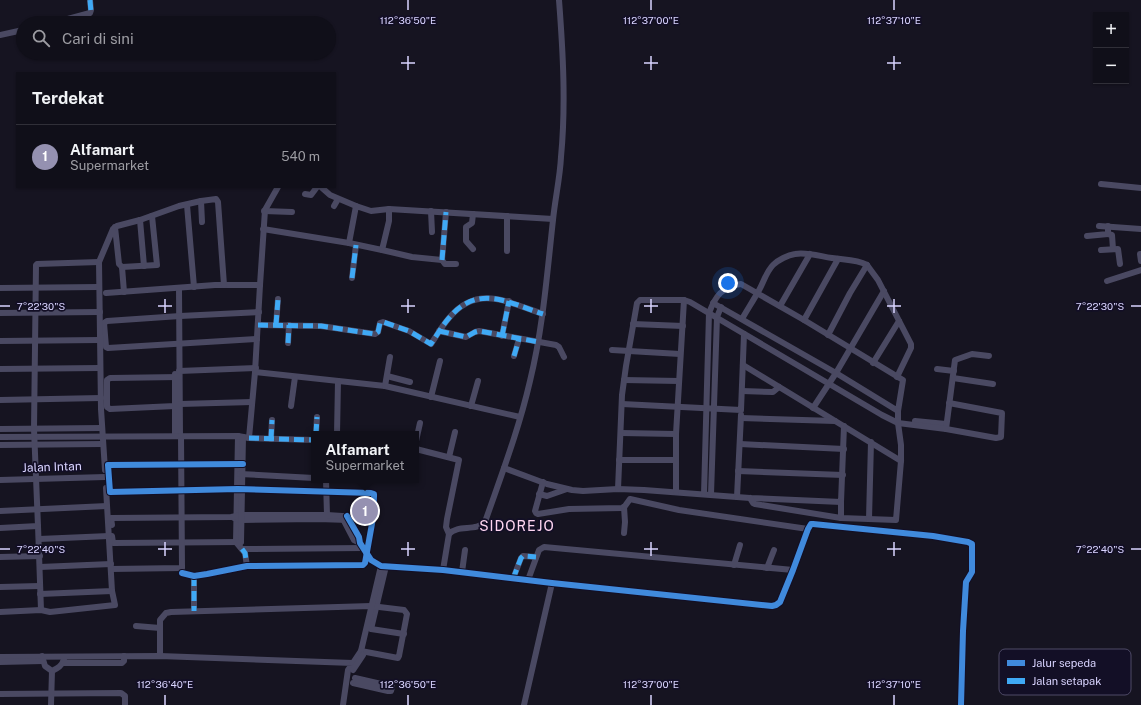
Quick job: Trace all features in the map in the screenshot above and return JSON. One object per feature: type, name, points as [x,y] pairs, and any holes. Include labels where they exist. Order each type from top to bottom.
[{"type":"street","points":[[79,16],[90,13],[90,0]]},
{"type":"street","points":[[449,534],[454,530],[479,526],[485,522],[520,417],[539,342],[561,157],[563,110],[559,0]]},
{"type":"street","points":[[0,35],[16,32]]},
{"type":"street","points":[[1101,184],[1141,188]]},
{"type":"street","points":[[247,566],[245,553],[239,545],[238,517],[243,437],[252,402],[255,370],[264,211],[277,188]]},
{"type":"street","points":[[305,194],[311,195],[316,188]]},
{"type":"street","points":[[322,188],[330,195],[338,199],[375,211],[388,209],[553,219]]},
{"type":"street","points":[[0,612],[41,610],[50,612],[115,605],[112,592],[102,440],[99,262],[104,248],[115,227],[201,201],[216,199],[218,202],[224,285]]},
{"type":"street","points":[[334,206],[338,199]]},
{"type":"street","points":[[201,201],[202,222]]},
{"type":"street","points":[[187,205],[194,287]]},
{"type":"street","points":[[349,243],[356,206]]},
{"type":"street","points":[[381,250],[389,221],[388,209]]},
{"type":"street","points":[[264,211],[292,212]]},
{"type":"street","points":[[431,211],[432,232]]},
{"type":"street","points":[[442,260],[446,212]]},
{"type":"street","points":[[473,214],[472,223],[466,227],[466,241],[473,249]]},
{"type":"street","points":[[122,267],[157,265],[152,216]]},
{"type":"street","points":[[507,216],[507,251]]},
{"type":"street","points":[[140,220],[144,266]]},
{"type":"street","points":[[1100,226],[1141,229]]},
{"type":"street","points":[[1108,226],[1108,234]]},
{"type":"street","points":[[115,227],[119,264],[122,267],[124,292]]},
{"type":"street","points":[[263,229],[349,243],[412,257],[442,260],[445,264],[456,264]]},
{"type":"street","points":[[1087,236],[1112,234],[1113,249]]},
{"type":"street","points":[[352,278],[356,245]]},
{"type":"street","points":[[104,248],[118,254]]},
{"type":"street","points":[[1101,250],[1118,249],[1120,264]]},
{"type":"street","points":[[742,318],[773,265],[789,256],[796,254],[810,254],[856,261],[868,265],[884,291],[911,344],[897,377]]},
{"type":"street","points":[[780,306],[810,254]]},
{"type":"street","points":[[1140,254],[1141,261]]},
{"type":"street","points":[[804,320],[838,259]]},
{"type":"street","points":[[41,610],[40,556],[34,444],[34,369],[37,264],[99,262]]},
{"type":"street","points":[[828,335],[850,293],[868,265]]},
{"type":"street","points":[[1107,281],[1141,270]]},
{"type":"street","points":[[708,494],[710,410],[709,313],[713,303],[721,292],[738,284],[804,320],[903,382],[898,417],[901,461],[897,519],[840,518],[755,504],[750,498]]},
{"type":"street","points":[[106,293],[224,285],[260,285]]},
{"type":"street","points":[[0,288],[99,287]]},
{"type":"street","points":[[40,567],[182,567],[181,465],[177,405],[178,289]]},
{"type":"street","points":[[813,408],[836,373],[884,291]]},
{"type":"street","points":[[258,325],[321,326],[375,334],[378,332],[380,323],[383,322],[409,331],[431,344],[450,317],[460,307],[470,302],[488,297],[509,301],[543,312]]},
{"type":"street","points":[[276,325],[278,299]]},
{"type":"street","points":[[618,489],[624,380],[637,303],[640,300],[684,300],[717,317],[882,415],[946,426],[996,438],[1000,438],[1002,436],[1002,413],[949,403]]},
{"type":"street","points":[[676,492],[676,434],[684,300]]},
{"type":"street","points":[[502,336],[509,301]]},
{"type":"street","points":[[713,303],[742,318],[836,373],[898,417]]},
{"type":"street","points":[[710,410],[717,317],[721,307]]},
{"type":"street","points":[[0,314],[35,312],[100,312]]},
{"type":"street","points":[[257,339],[108,348],[105,344],[104,323],[107,321],[259,312]]},
{"type":"street","points":[[873,363],[899,321]]},
{"type":"street","points":[[633,324],[682,326]]},
{"type":"street","points":[[288,343],[289,325]]},
{"type":"street","points":[[439,331],[462,337],[479,332],[556,345],[559,347],[564,357]]},
{"type":"street","points":[[737,497],[744,334]]},
{"type":"street","points":[[514,356],[519,339]]},
{"type":"street","points":[[0,341],[100,340]]},
{"type":"street","points":[[612,350],[680,354]]},
{"type":"street","points":[[946,426],[955,361],[972,354],[989,356]]},
{"type":"street","points":[[385,386],[390,357]]},
{"type":"street","points":[[431,396],[440,361]]},
{"type":"street","points":[[743,365],[901,461]]},
{"type":"street","points":[[0,369],[100,368]]},
{"type":"street","points":[[937,369],[954,375],[993,384]]},
{"type":"street","points":[[252,402],[108,408],[107,380],[110,378],[255,370],[385,386],[520,417]]},
{"type":"street","points":[[291,406],[295,376]]},
{"type":"street","points":[[387,376],[410,382]]},
{"type":"street","points":[[624,380],[679,381]]},
{"type":"street","points":[[337,431],[338,381]]},
{"type":"street","points":[[471,406],[478,381]]},
{"type":"street","points":[[742,391],[773,392],[779,387]]},
{"type":"street","points":[[0,400],[101,398]]},
{"type":"street","points":[[622,404],[710,410],[741,410]]},
{"type":"street","points":[[316,417],[316,431]]},
{"type":"street","points":[[741,418],[836,422]]},
{"type":"street","points":[[271,439],[272,420]]},
{"type":"street","points":[[418,431],[420,423]]},
{"type":"street","points":[[840,518],[844,426]]},
{"type":"street","points":[[0,429],[102,428]]},
{"type":"street","points":[[449,457],[455,432]]},
{"type":"street","points":[[621,433],[676,434]]},
{"type":"street","points":[[0,445],[179,436],[311,440]]},
{"type":"street","points":[[0,437],[102,440]]},
{"type":"street","points":[[869,519],[871,442]]},
{"type":"street","points":[[740,444],[844,449]]},
{"type":"street","points":[[419,450],[459,460],[447,519],[446,526],[449,534],[443,570]]},
{"type":"street","points":[[619,460],[676,460]]},
{"type":"street","points":[[182,573],[194,576],[247,566],[363,565],[366,563],[363,548],[373,518],[374,494],[240,489],[110,492],[108,465],[241,464]]},
{"type":"street","points":[[504,468],[567,489],[583,491],[618,489],[750,498],[841,502]]},
{"type":"street","points":[[738,471],[843,475]]},
{"type":"street","points":[[240,475],[311,478]]},
{"type":"street","name":"Jalan Intan","points":[[0,480],[105,477]]},
{"type":"street","points":[[543,482],[535,512],[538,514],[569,509],[624,507]]},
{"type":"street","points":[[326,483],[327,515]]},
{"type":"street","points":[[540,494],[546,496],[567,489]]},
{"type":"street","points":[[624,533],[624,507],[630,499],[632,490]]},
{"type":"street","points":[[630,499],[679,510],[808,529]]},
{"type":"street","points":[[0,511],[107,506]]},
{"type":"street","points":[[318,517],[327,515],[345,518],[354,533],[355,541],[378,564],[772,606],[780,602],[811,524],[933,536],[968,542],[972,544],[972,570],[966,580],[965,589],[961,705]]},
{"type":"street","points":[[363,548],[182,543],[113,543],[111,518],[373,518]]},
{"type":"street","points":[[0,528],[38,526]]},
{"type":"street","points":[[39,539],[109,536]]},
{"type":"street","points":[[734,565],[740,545]]},
{"type":"street","points":[[528,580],[536,556],[541,548],[544,547],[793,570]]},
{"type":"street","points":[[462,572],[465,550]]},
{"type":"street","points":[[768,568],[774,550]]},
{"type":"street","points":[[0,557],[40,556]]},
{"type":"street","points":[[513,578],[523,556],[536,556]]},
{"type":"street","points":[[343,705],[351,684],[348,670],[363,652],[370,629],[378,564]]},
{"type":"street","points":[[194,576],[194,611]]},
{"type":"street","points":[[524,705],[552,583]]},
{"type":"street","points":[[0,587],[40,586]]},
{"type":"street","points":[[40,594],[112,592]]},
{"type":"street","points":[[363,652],[373,606]]},
{"type":"street","points":[[160,656],[160,620],[166,613],[373,606],[404,610],[406,612],[404,634],[398,658],[363,652]]},
{"type":"street","points":[[136,626],[160,628]]},
{"type":"street","points":[[370,629],[404,634]]},
{"type":"street","points":[[0,656],[42,658]]},
{"type":"street","points":[[0,662],[65,656],[160,656],[352,667]]},
{"type":"street","points":[[42,658],[45,666],[52,670],[59,668],[63,663],[65,656]]},
{"type":"street","points":[[63,663],[122,663],[124,661],[124,656]]},
{"type":"street","points":[[348,705],[352,667]]},
{"type":"street","points":[[51,705],[52,670]]},
{"type":"street","points":[[351,684],[390,686],[392,690],[388,691],[351,684]]},
{"type":"street","points":[[0,694],[121,693],[125,696],[125,705]]},
{"type":"marked path","points":[[90,0],[91,12]]},
{"type":"marked path","points":[[442,260],[446,212]]},
{"type":"marked path","points":[[352,278],[356,245]]},
{"type":"marked path","points":[[258,325],[321,326],[375,334],[378,332],[380,323],[383,322],[409,331],[431,344],[449,318],[460,307],[471,301],[483,298],[506,301],[543,314]]},
{"type":"marked path","points":[[276,325],[278,299]]},
{"type":"marked path","points":[[502,336],[509,301]]},
{"type":"marked path","points":[[288,343],[289,325]]},
{"type":"marked path","points":[[439,331],[466,337],[479,331],[539,342]]},
{"type":"marked path","points":[[514,356],[519,339]]},
{"type":"marked path","points":[[316,431],[317,417]]},
{"type":"marked path","points":[[271,439],[272,420]]},
{"type":"marked path","points":[[249,438],[311,440]]},
{"type":"marked path","points":[[242,549],[245,553],[247,566]]},
{"type":"marked path","points":[[513,579],[523,556],[536,557]]},
{"type":"marked path","points":[[194,576],[194,611]]},
{"type":"cycle path","points":[[182,573],[194,576],[247,566],[363,565],[365,563],[373,518],[374,494],[371,493],[238,489],[110,492],[108,465],[243,464]]},
{"type":"cycle path","points":[[347,516],[359,537],[360,543],[371,560],[381,566],[443,570],[772,606],[780,602],[811,524],[933,536],[968,542],[972,544],[972,572],[966,582],[961,705]]},
{"type":"place","name":"Alfamart","points":[[365,511]]},
{"type":"district","name":"SIDOREJO","points":[[517,526]]}]
